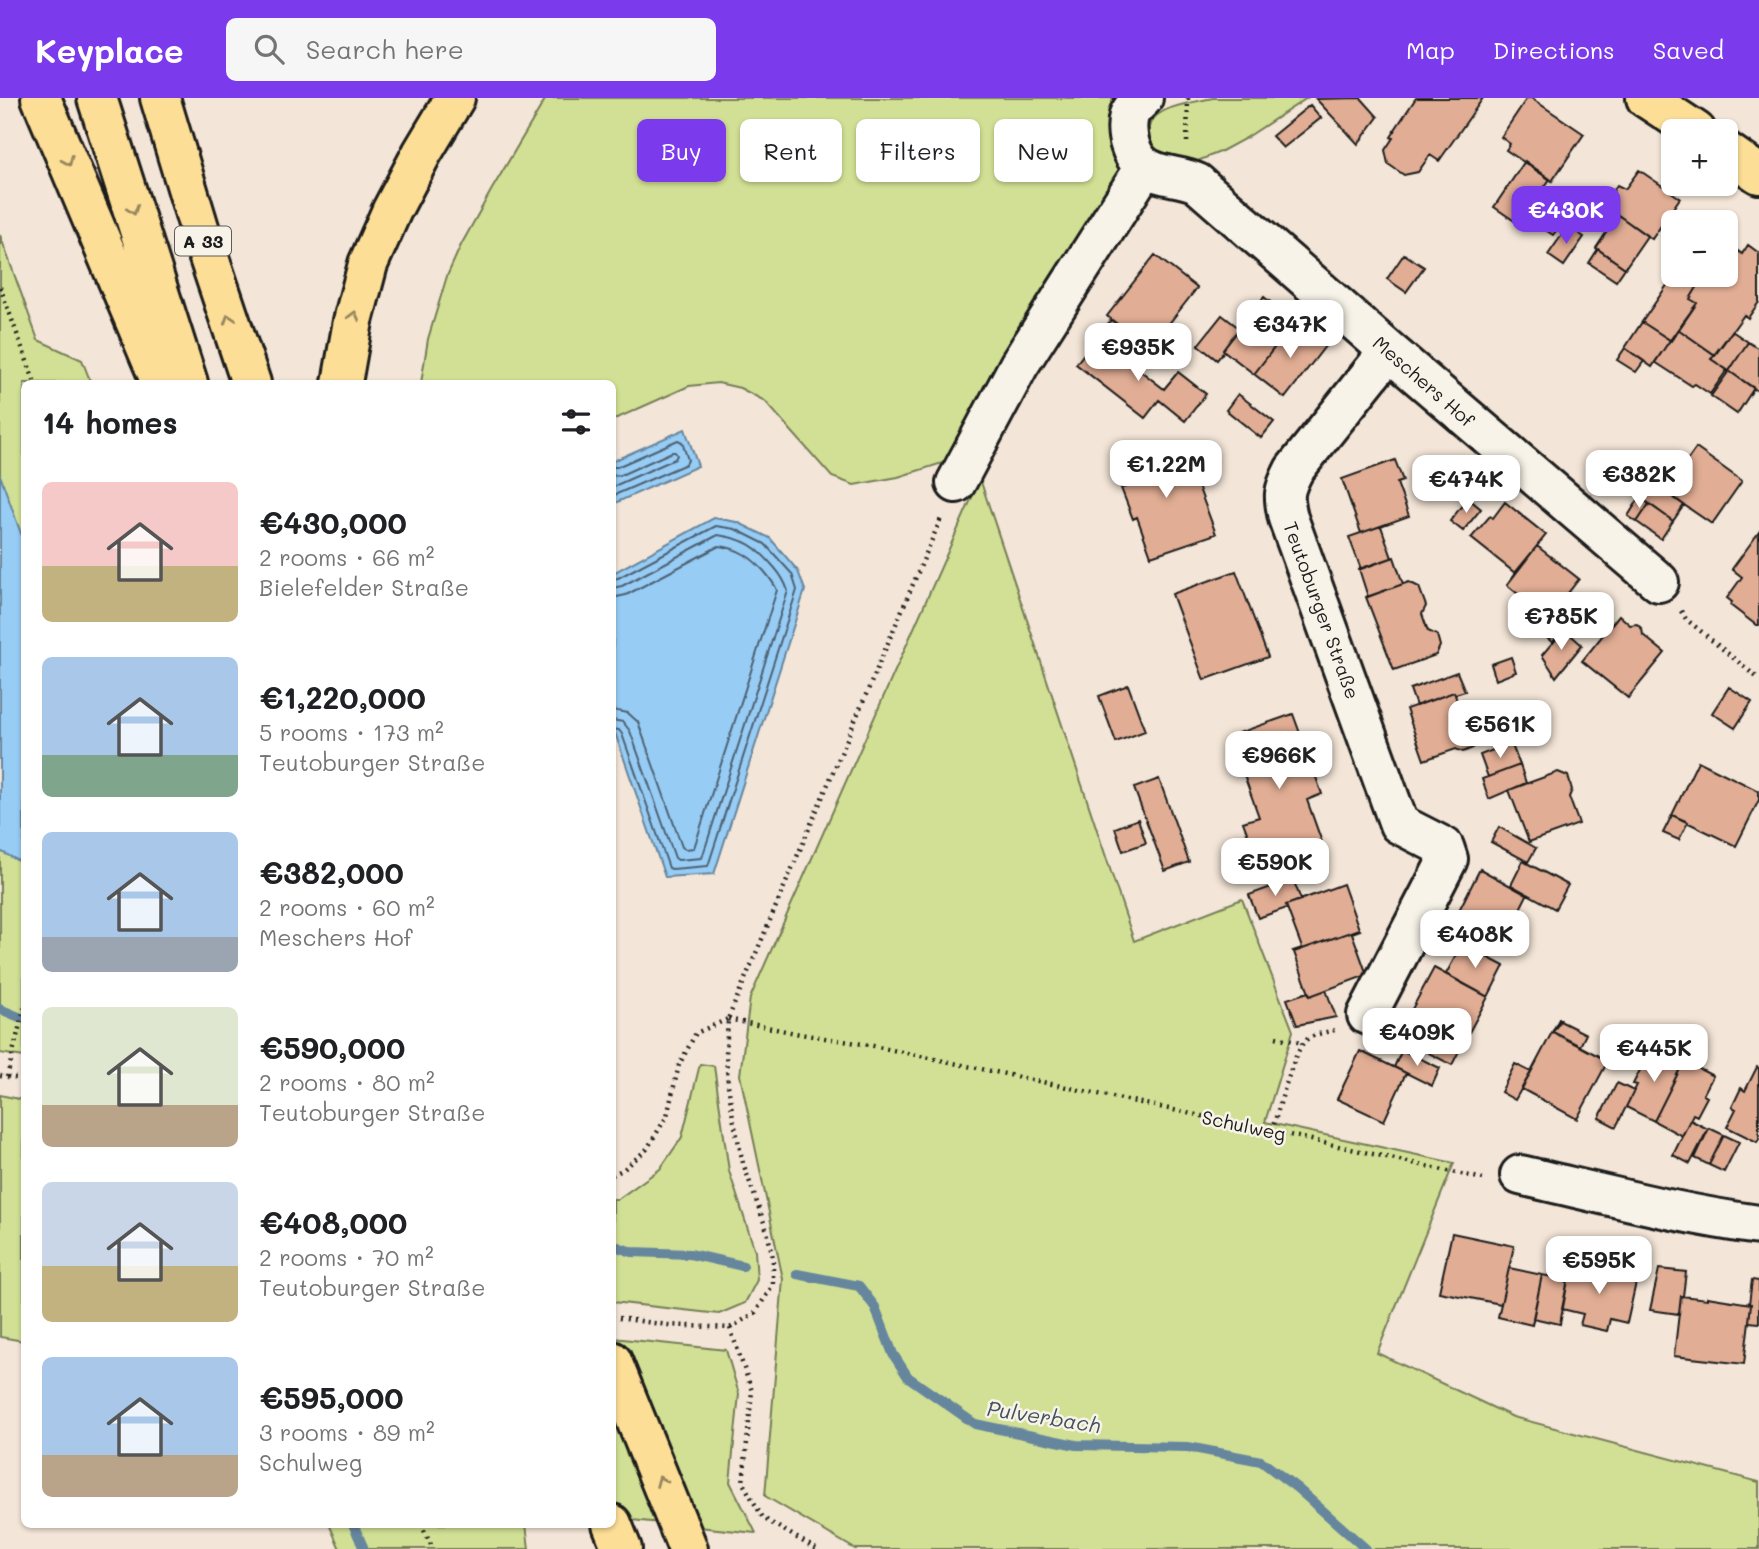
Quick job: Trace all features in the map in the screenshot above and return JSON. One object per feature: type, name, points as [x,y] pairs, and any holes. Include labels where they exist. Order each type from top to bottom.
[{"type":"main road","points":[[41,98],[160,380]]},
{"type":"main road","name":"A 33","points":[[97,98],[187,380]]},
{"type":"main road","name":"A 33","points":[[160,98],[201,234],[250,380]]},
{"type":"main road","points":[[342,380],[352,321],[368,264],[392,210],[454,98]]},
{"type":"main road","points":[[1646,98],[1678,119]]},
{"type":"main road","points":[[1738,159],[1759,174]]},
{"type":"main road","points":[[616,1371],[687,1547]]},
{"type":"street","points":[[956,483],[1019,365],[1145,167],[1133,152],[1128,134],[1130,113],[1143,98]]},
{"type":"street","name":"Meschers Hof","points":[[1145,167],[1197,183],[1659,582]]},
{"type":"street","name":"Teutoburger Straße","points":[[1367,1015],[1448,859],[1444,847],[1399,824],[1288,518],[1284,500],[1285,486],[1294,470],[1389,351]]},
{"type":"street","points":[[1520,1175],[1661,1208],[1759,1225]]},
{"type":"path","points":[[0,287],[34,380]]},
{"type":"path","points":[[616,1318],[668,1325],[730,1328],[755,1313],[773,1285],[774,1258],[743,1163],[733,1117],[726,1054],[728,1019],[956,483]]},
{"type":"path","points":[[1659,582],[1686,619],[1759,679]]},
{"type":"path","points":[[1272,1131],[1302,1043],[1312,1036],[1358,1023],[1367,1015]]},
{"type":"path","points":[[616,1173],[647,1149],[667,1116],[679,1065],[696,1033],[728,1019]]},
{"type":"path","name":"Schulweg","points":[[728,1019],[869,1045],[1272,1131],[1485,1180],[1520,1175]]},
{"type":"path","points":[[7,1077],[21,1021]]},
{"type":"path","points":[[1276,1037],[1302,1043]]},
{"type":"path","points":[[0,1076],[21,1079]]},
{"type":"path","points":[[730,1328],[752,1391],[743,1483],[763,1518],[816,1549]]},
{"type":"path","points":[[423,1528],[433,1549]]},
{"type":"green space","points":[[546,98],[1116,98],[1110,113],[1121,166],[1119,182],[952,460],[898,477],[854,485],[832,477],[765,401],[740,388],[718,383],[689,386],[616,419],[616,380],[421,380],[428,339],[447,276],[461,245]]},
{"type":"green space","points":[[1213,98],[1307,98],[1246,138],[1195,162],[1165,156],[1153,149],[1149,127],[1159,114],[1176,106]]},
{"type":"green space","points":[[0,235],[38,340],[82,360],[90,380],[21,380],[21,1056],[0,1053]]},
{"type":"green space","points":[[980,479],[1134,941],[1242,899],[1293,1031],[1265,1122],[1454,1163],[1377,1353],[1513,1417],[1759,1482],[1759,1549],[855,1549],[765,1496],[783,1279],[740,1075],[750,998]]},
{"type":"green space","points":[[700,1064],[714,1066],[729,1171],[755,1251],[757,1280],[745,1303],[719,1314],[616,1302],[616,1199],[660,1169],[682,1137]]},
{"type":"green space","points":[[0,1095],[21,1099],[21,1340],[0,1337]]},
{"type":"green space","points":[[616,1338],[726,1350],[739,1394],[730,1482],[756,1533],[616,1518]]},
{"type":"green space","points":[[331,1528],[526,1528],[529,1549],[340,1549]]},
{"type":"water","points":[[685,429],[698,466],[616,503],[616,460]]},
{"type":"water","points":[[0,475],[21,534],[21,862],[0,851]]},
{"type":"water","points":[[714,518],[737,522],[770,538],[798,571],[805,590],[714,874],[665,877],[616,736],[616,571]]},
{"type":"building","points":[[1361,98],[1378,117],[1358,144],[1316,99]]},
{"type":"building","points":[[1416,98],[1483,98],[1439,161],[1430,155],[1418,172],[1404,175],[1388,164],[1385,150]]},
{"type":"building","points":[[1527,98],[1531,98],[1584,134],[1552,181],[1506,150],[1510,144],[1501,137]]},
{"type":"building","points":[[1310,105],[1321,118],[1283,148],[1272,136]]},
{"type":"building","points":[[1525,161],[1550,179],[1519,224],[1494,207]]},
{"type":"building","points":[[1639,170],[1661,185],[1661,196],[1680,198],[1672,210],[1661,210],[1661,226],[1652,239],[1611,210],[1615,205],[1608,199],[1617,185],[1625,189]]},
{"type":"building","points":[[1547,211],[1563,222],[1553,235],[1538,225]]},
{"type":"building","points":[[1618,215],[1647,236],[1625,268],[1596,248]]},
{"type":"building","points":[[1568,226],[1584,237],[1564,266],[1548,255]]},
{"type":"building","points":[[1748,245],[1759,253],[1759,302],[1748,318],[1744,315],[1715,355],[1678,329],[1697,303],[1690,299],[1697,287],[1738,287],[1738,251],[1742,254]]},
{"type":"building","points":[[1598,249],[1625,268],[1616,281],[1589,263]]},
{"type":"building","points":[[1404,254],[1424,267],[1406,292],[1387,279]]},
{"type":"building","points":[[1155,255],[1197,288],[1149,349],[1107,316]]},
{"type":"building","points":[[1666,287],[1697,287],[1690,299],[1697,303],[1671,341],[1642,322]]},
{"type":"building","points":[[1264,297],[1295,321],[1254,374],[1223,350]]},
{"type":"building","points":[[1222,315],[1239,328],[1217,360],[1198,345]]},
{"type":"building","points":[[1111,320],[1146,347],[1132,365],[1097,337]]},
{"type":"building","points":[[1295,321],[1326,345],[1285,398],[1254,374]]},
{"type":"building","points":[[1642,322],[1670,340],[1652,367],[1625,348]]},
{"type":"building","points":[[1678,329],[1715,355],[1711,359],[1727,370],[1710,394],[1695,384],[1692,386],[1655,362]]},
{"type":"building","points":[[1732,331],[1748,342],[1729,371],[1711,359]]},
{"type":"building","points":[[1097,337],[1164,389],[1178,372],[1206,394],[1185,421],[1159,400],[1145,418],[1076,364]]},
{"type":"building","points":[[1748,342],[1759,349],[1759,392],[1729,371]]},
{"type":"building","points":[[1625,348],[1644,361],[1636,372],[1617,360]]},
{"type":"building","points":[[1729,371],[1754,388],[1737,414],[1711,396]]},
{"type":"building","points":[[1238,394],[1274,422],[1261,438],[1226,410]]},
{"type":"building","points":[[1182,443],[1216,534],[1151,556],[1137,517],[1133,519],[1121,488],[1126,487],[1119,467]]},
{"type":"building","points":[[1696,448],[1742,481],[1712,524],[1665,492]]},
{"type":"building","points":[[1395,460],[1403,481],[1397,483],[1409,516],[1361,533],[1342,479]]},
{"type":"building","points":[[1652,481],[1684,505],[1673,521],[1640,497]]},
{"type":"building","points":[[1640,497],[1649,504],[1637,522],[1628,516]]},
{"type":"building","points":[[1468,498],[1481,509],[1463,531],[1450,521]]},
{"type":"building","points":[[1505,502],[1546,535],[1515,573],[1471,538],[1490,516],[1493,518]]},
{"type":"building","points":[[1649,504],[1673,521],[1661,539],[1637,522]]},
{"type":"building","points":[[1381,526],[1392,558],[1361,569],[1349,537]]},
{"type":"building","points":[[1759,532],[1759,625],[1756,625],[1730,605],[1732,602],[1727,598],[1742,577],[1732,569]]},
{"type":"building","points":[[1537,546],[1579,579],[1550,620],[1507,585]]},
{"type":"building","points":[[1394,557],[1403,584],[1368,597],[1359,569]]},
{"type":"building","points":[[1236,571],[1268,657],[1204,680],[1172,594]]},
{"type":"building","points":[[1409,582],[1419,587],[1426,606],[1422,614],[1428,631],[1437,635],[1440,646],[1436,655],[1394,670],[1366,597]]},
{"type":"building","points":[[1567,599],[1580,610],[1553,643],[1538,630]]},
{"type":"building","points":[[1619,615],[1630,625],[1637,624],[1643,635],[1665,653],[1628,698],[1582,661]]},
{"type":"building","points":[[1564,629],[1582,645],[1556,677],[1542,655]]},
{"type":"building","points":[[1511,657],[1516,672],[1496,680],[1491,664]]},
{"type":"building","points":[[1457,672],[1465,691],[1454,692],[1416,706],[1410,689]]},
{"type":"building","points":[[1128,685],[1145,731],[1116,742],[1099,696]]},
{"type":"building","points":[[1729,687],[1752,702],[1735,728],[1712,713]]},
{"type":"building","points":[[1454,692],[1466,727],[1474,730],[1477,740],[1473,748],[1463,752],[1456,749],[1424,760],[1406,709]]},
{"type":"building","points":[[1293,714],[1322,794],[1307,800],[1324,848],[1261,870],[1243,822],[1259,817],[1230,736]]},
{"type":"building","points":[[1511,743],[1520,765],[1488,777],[1480,755]]},
{"type":"building","points":[[1698,761],[1759,791],[1759,800],[1736,846],[1672,815]]},
{"type":"building","points":[[1520,765],[1526,783],[1489,799],[1482,779]]},
{"type":"building","points":[[1558,772],[1568,776],[1572,790],[1569,797],[1579,824],[1529,842],[1509,790]]},
{"type":"building","points":[[1159,779],[1189,862],[1165,871],[1134,788]]},
{"type":"building","points":[[1672,815],[1688,822],[1679,840],[1663,833]]},
{"type":"building","points":[[1138,819],[1146,843],[1123,851],[1115,828]]},
{"type":"building","points":[[1499,827],[1536,848],[1528,862],[1491,842]]},
{"type":"building","points":[[1523,861],[1568,885],[1555,909],[1511,885]]},
{"type":"building","points":[[1480,869],[1527,895],[1502,945],[1454,920]]},
{"type":"building","points":[[1293,879],[1301,900],[1258,918],[1249,895]]},
{"type":"building","points":[[1343,884],[1359,929],[1294,952],[1302,948],[1286,905]]},
{"type":"building","points":[[1359,929],[1352,933],[1367,975],[1310,996],[1294,952]]},
{"type":"building","points":[[1462,944],[1504,966],[1488,997],[1446,974]]},
{"type":"building","points":[[1434,968],[1488,997],[1459,1051],[1405,1022]]},
{"type":"building","points":[[1326,990],[1336,1017],[1297,1025],[1287,999],[1308,992],[1310,996]]},
{"type":"building","points":[[1559,1019],[1553,1032],[1608,1061],[1577,1119],[1522,1089]]},
{"type":"building","points":[[1560,1021],[1586,1034],[1580,1046],[1553,1032]]},
{"type":"building","points":[[1417,1028],[1459,1051],[1452,1065],[1409,1043]]},
{"type":"building","points":[[1656,1047],[1684,1061],[1654,1121],[1626,1107],[1637,1085],[1633,1084],[1643,1064],[1647,1066]]},
{"type":"building","points":[[1402,1050],[1440,1068],[1432,1086],[1394,1067]]},
{"type":"building","points":[[1360,1051],[1406,1073],[1384,1121],[1337,1099]]},
{"type":"building","points":[[1684,1061],[1713,1076],[1703,1095],[1707,1097],[1697,1116],[1693,1114],[1682,1136],[1654,1121]]},
{"type":"building","points":[[1515,1064],[1531,1072],[1515,1100],[1501,1092]]},
{"type":"building","points":[[1757,1067],[1757,1142],[1727,1127],[1736,1109],[1732,1107],[1741,1088],[1745,1091]]},
{"type":"building","points":[[1617,1083],[1634,1091],[1616,1127],[1599,1118]]},
{"type":"building","points":[[1690,1120],[1708,1129],[1690,1164],[1673,1155]]},
{"type":"building","points":[[1709,1128],[1724,1135],[1709,1165],[1695,1158]]},
{"type":"building","points":[[1724,1135],[1739,1142],[1724,1172],[1709,1165]]},
{"type":"building","points":[[1452,1233],[1514,1246],[1501,1304],[1439,1292]]},
{"type":"building","points":[[1571,1264],[1637,1278],[1627,1323],[1610,1319],[1607,1331],[1580,1325],[1583,1314],[1562,1309]]},
{"type":"building","points":[[1509,1268],[1542,1275],[1532,1325],[1498,1317]]},
{"type":"building","points":[[1659,1269],[1686,1272],[1679,1314],[1650,1310]]},
{"type":"building","points":[[1542,1275],[1568,1280],[1560,1324],[1533,1318]]},
{"type":"building","points":[[1752,1280],[1759,1281],[1759,1323],[1749,1322]]},
{"type":"building","points":[[1681,1296],[1751,1304],[1744,1364],[1674,1356]]},
{"type":"waterway","name":"Pulverbach","points":[[0,1009],[21,1018]]},
{"type":"waterway","name":"Pulverbach","points":[[616,1246],[632,1252],[690,1254],[743,1266]]},
{"type":"waterway","name":"Pulverbach","points":[[797,1274],[859,1286],[875,1307],[893,1354],[908,1377],[975,1424],[1076,1445],[1188,1447],[1261,1461],[1297,1488],[1366,1549]]},
{"type":"waterway","points":[[355,1528],[364,1549]]}]
